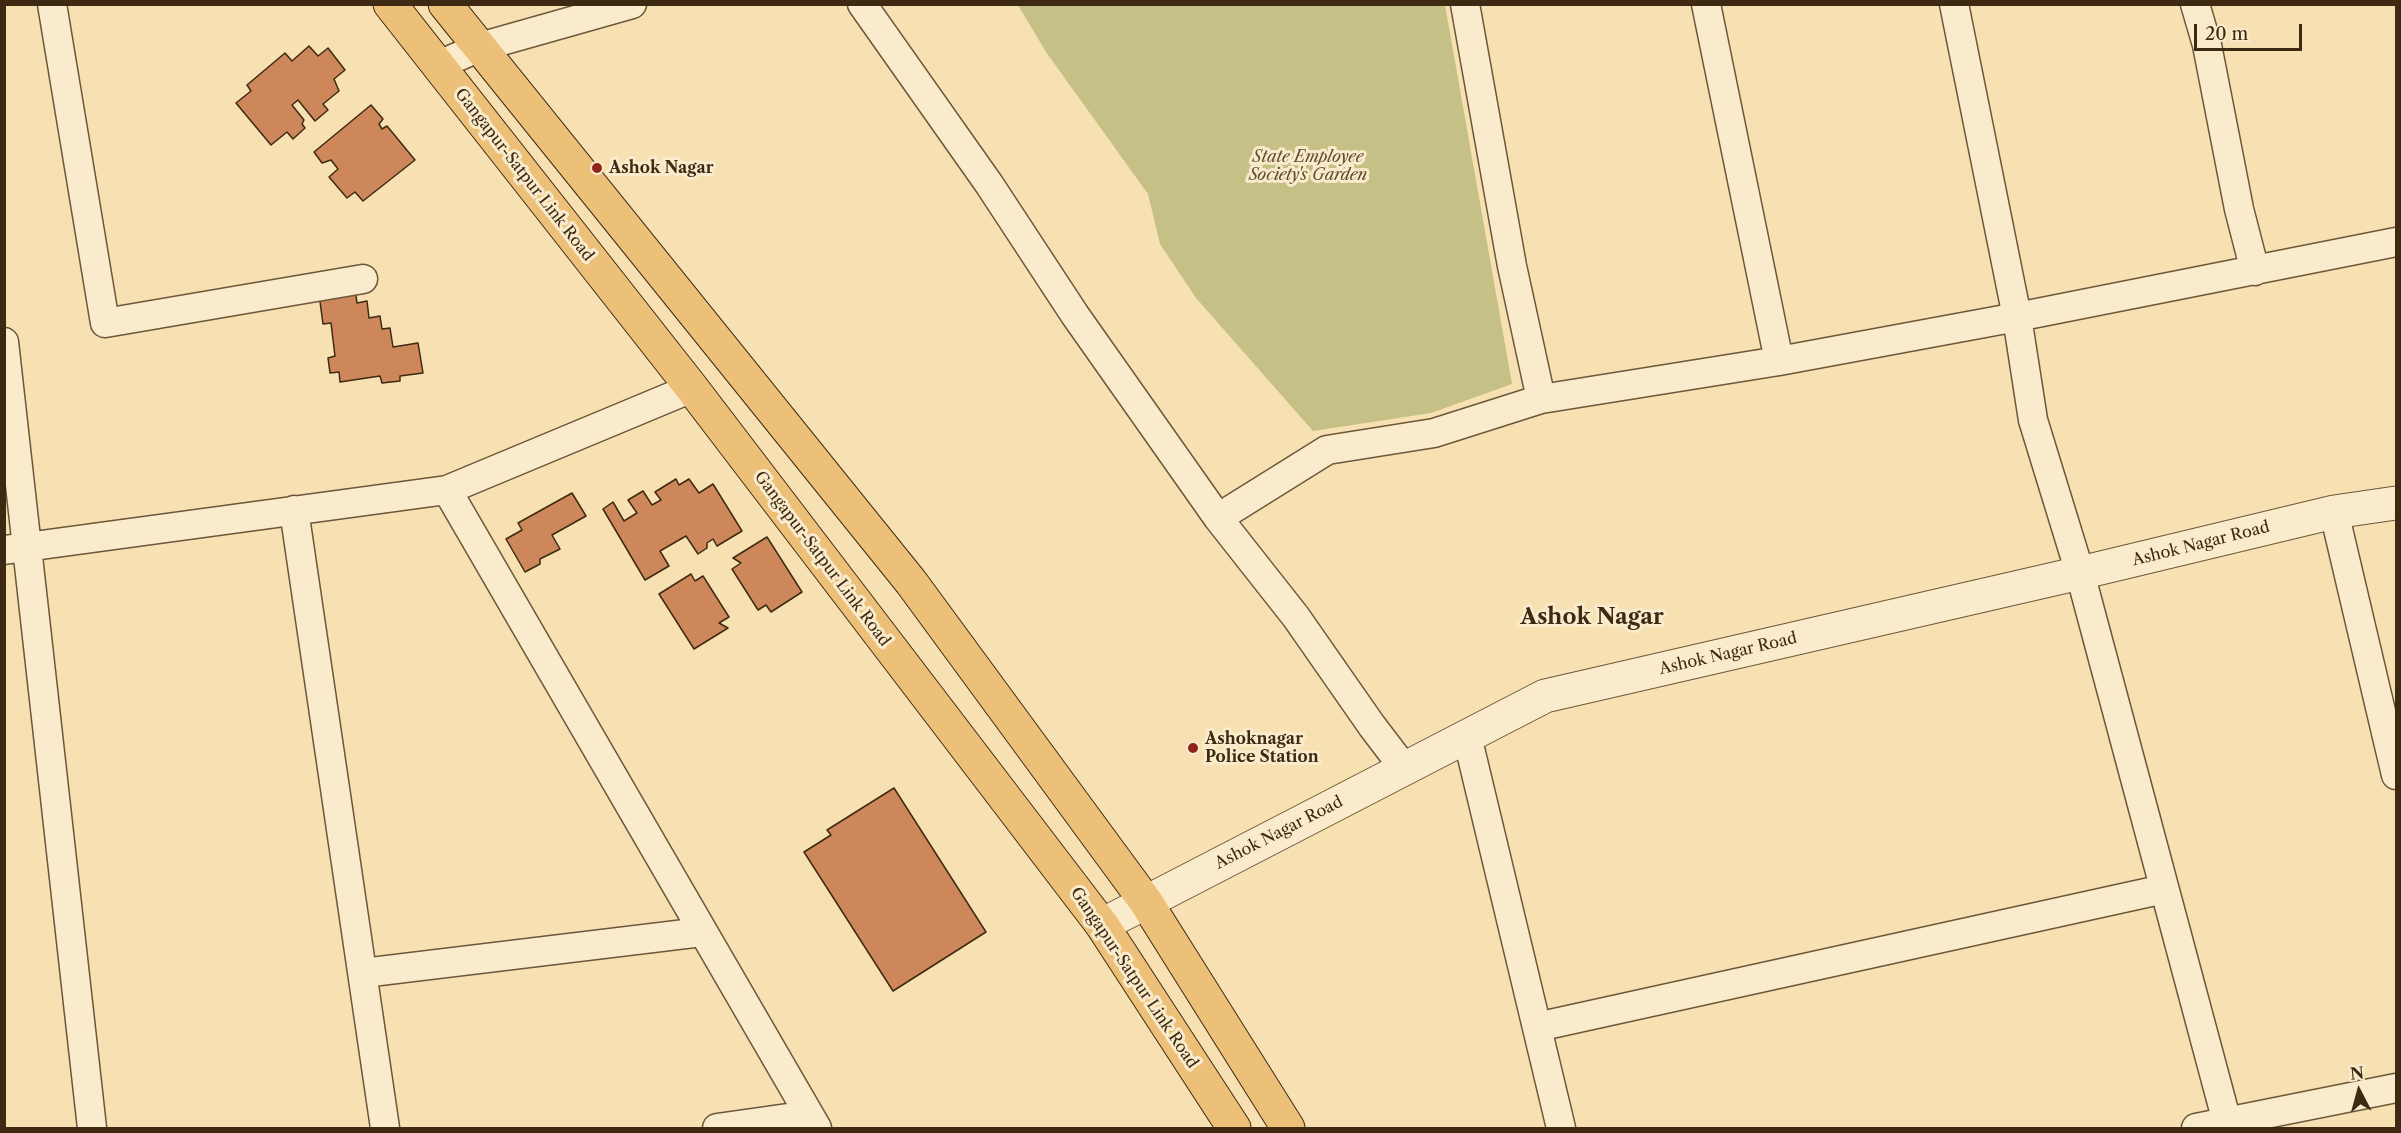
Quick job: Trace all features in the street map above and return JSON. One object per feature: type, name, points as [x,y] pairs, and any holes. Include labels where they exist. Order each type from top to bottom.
[{"type":"main road","name":"Gangapur-Satpur Link Road","points":[[390,4],[692,388],[1102,925],[1234,1128]]},
{"type":"main road","points":[[445,4],[911,582],[1146,902],[1288,1128]]},
{"type":"street","points":[[52,4],[105,323],[363,279]]},
{"type":"street","points":[[439,65],[480,47],[632,4]]},
{"type":"street","points":[[862,4],[989,184],[1075,315],[1218,518],[1296,617],[1404,768]]},
{"type":"street","points":[[1465,4],[1512,266],[1541,399]]},
{"type":"street","points":[[1706,4],[1779,361]]},
{"type":"street","points":[[1954,4],[1965,49],[2017,317],[2033,420],[2080,573],[2227,1122]]},
{"type":"street","points":[[2195,4],[2207,45],[2239,209],[2255,271]]},
{"type":"street","points":[[1218,518],[1327,450],[1434,433],[1541,399],[1779,361],[2397,242]]},
{"type":"street","points":[[4,342],[15,548],[92,1128]]},
{"type":"street","points":[[15,548],[447,490],[692,388]]},
{"type":"street","points":[[447,490],[813,1122],[717,1128]]},
{"type":"street","name":"Ashok Nagar Road","points":[[1102,925],[1545,696],[2334,512],[2397,503]]},
{"type":"street","points":[[294,510],[385,1128]]},
{"type":"street","points":[[2334,512],[2397,775]]},
{"type":"street","points":[[1467,736],[1562,1128]]},
{"type":"street","points":[[1537,1027],[2164,889]]},
{"type":"street","points":[[363,974],[702,932]]},
{"type":"street","points":[[2196,1128],[2397,1088]]},
{"type":"green space","name":"State Employee Society's Garden","points":[[1018,5],[1445,5],[1512,384],[1431,413],[1313,431],[1196,298],[1160,244],[1148,194],[1046,52]]},
{"type":"building","points":[[309,46],[318,56],[328,48],[345,70],[334,79],[339,91],[323,104],[328,110],[315,121],[298,100],[292,105],[304,120],[302,124],[305,128],[293,139],[287,132],[271,145],[236,103],[251,91],[247,85],[285,53],[292,61]]},
{"type":"building","points":[[371,105],[383,119],[379,124],[382,129],[387,126],[415,160],[363,201],[355,192],[347,198],[329,177],[338,169],[331,160],[322,163],[314,152]]},
{"type":"building","points":[[355,288],[357,303],[367,301],[369,318],[380,316],[382,329],[390,328],[393,347],[418,343],[423,373],[400,376],[400,381],[382,383],[380,376],[340,382],[339,372],[330,373],[328,358],[335,356],[331,323],[323,324],[319,294]]},
{"type":"building","points":[[676,479],[679,485],[689,479],[699,493],[713,484],[742,531],[717,546],[713,539],[707,543],[707,548],[698,554],[686,536],[660,551],[669,566],[645,580],[603,509],[613,502],[624,521],[637,513],[628,500],[643,491],[652,505],[661,500],[655,492]]},
{"type":"building","points":[[572,493],[586,516],[552,535],[560,549],[540,559],[540,564],[525,572],[506,539],[522,530],[518,523]]},
{"type":"building","points":[[767,537],[802,592],[771,612],[766,605],[758,610],[732,569],[741,563],[733,558]]},
{"type":"building","points":[[691,574],[695,581],[703,576],[729,617],[719,623],[728,628],[694,649],[659,594]]},
{"type":"building","points":[[894,788],[986,932],[893,991],[804,852],[831,835],[827,830]]},
{"type":"place","name":"Ashok Nagar","points":[[597,168]]},
{"type":"place","name":"Ashoknagar Police Station","points":[[1193,748]]},
{"type":"district","name":"Ashok Nagar","points":[[1592,618]]}]
